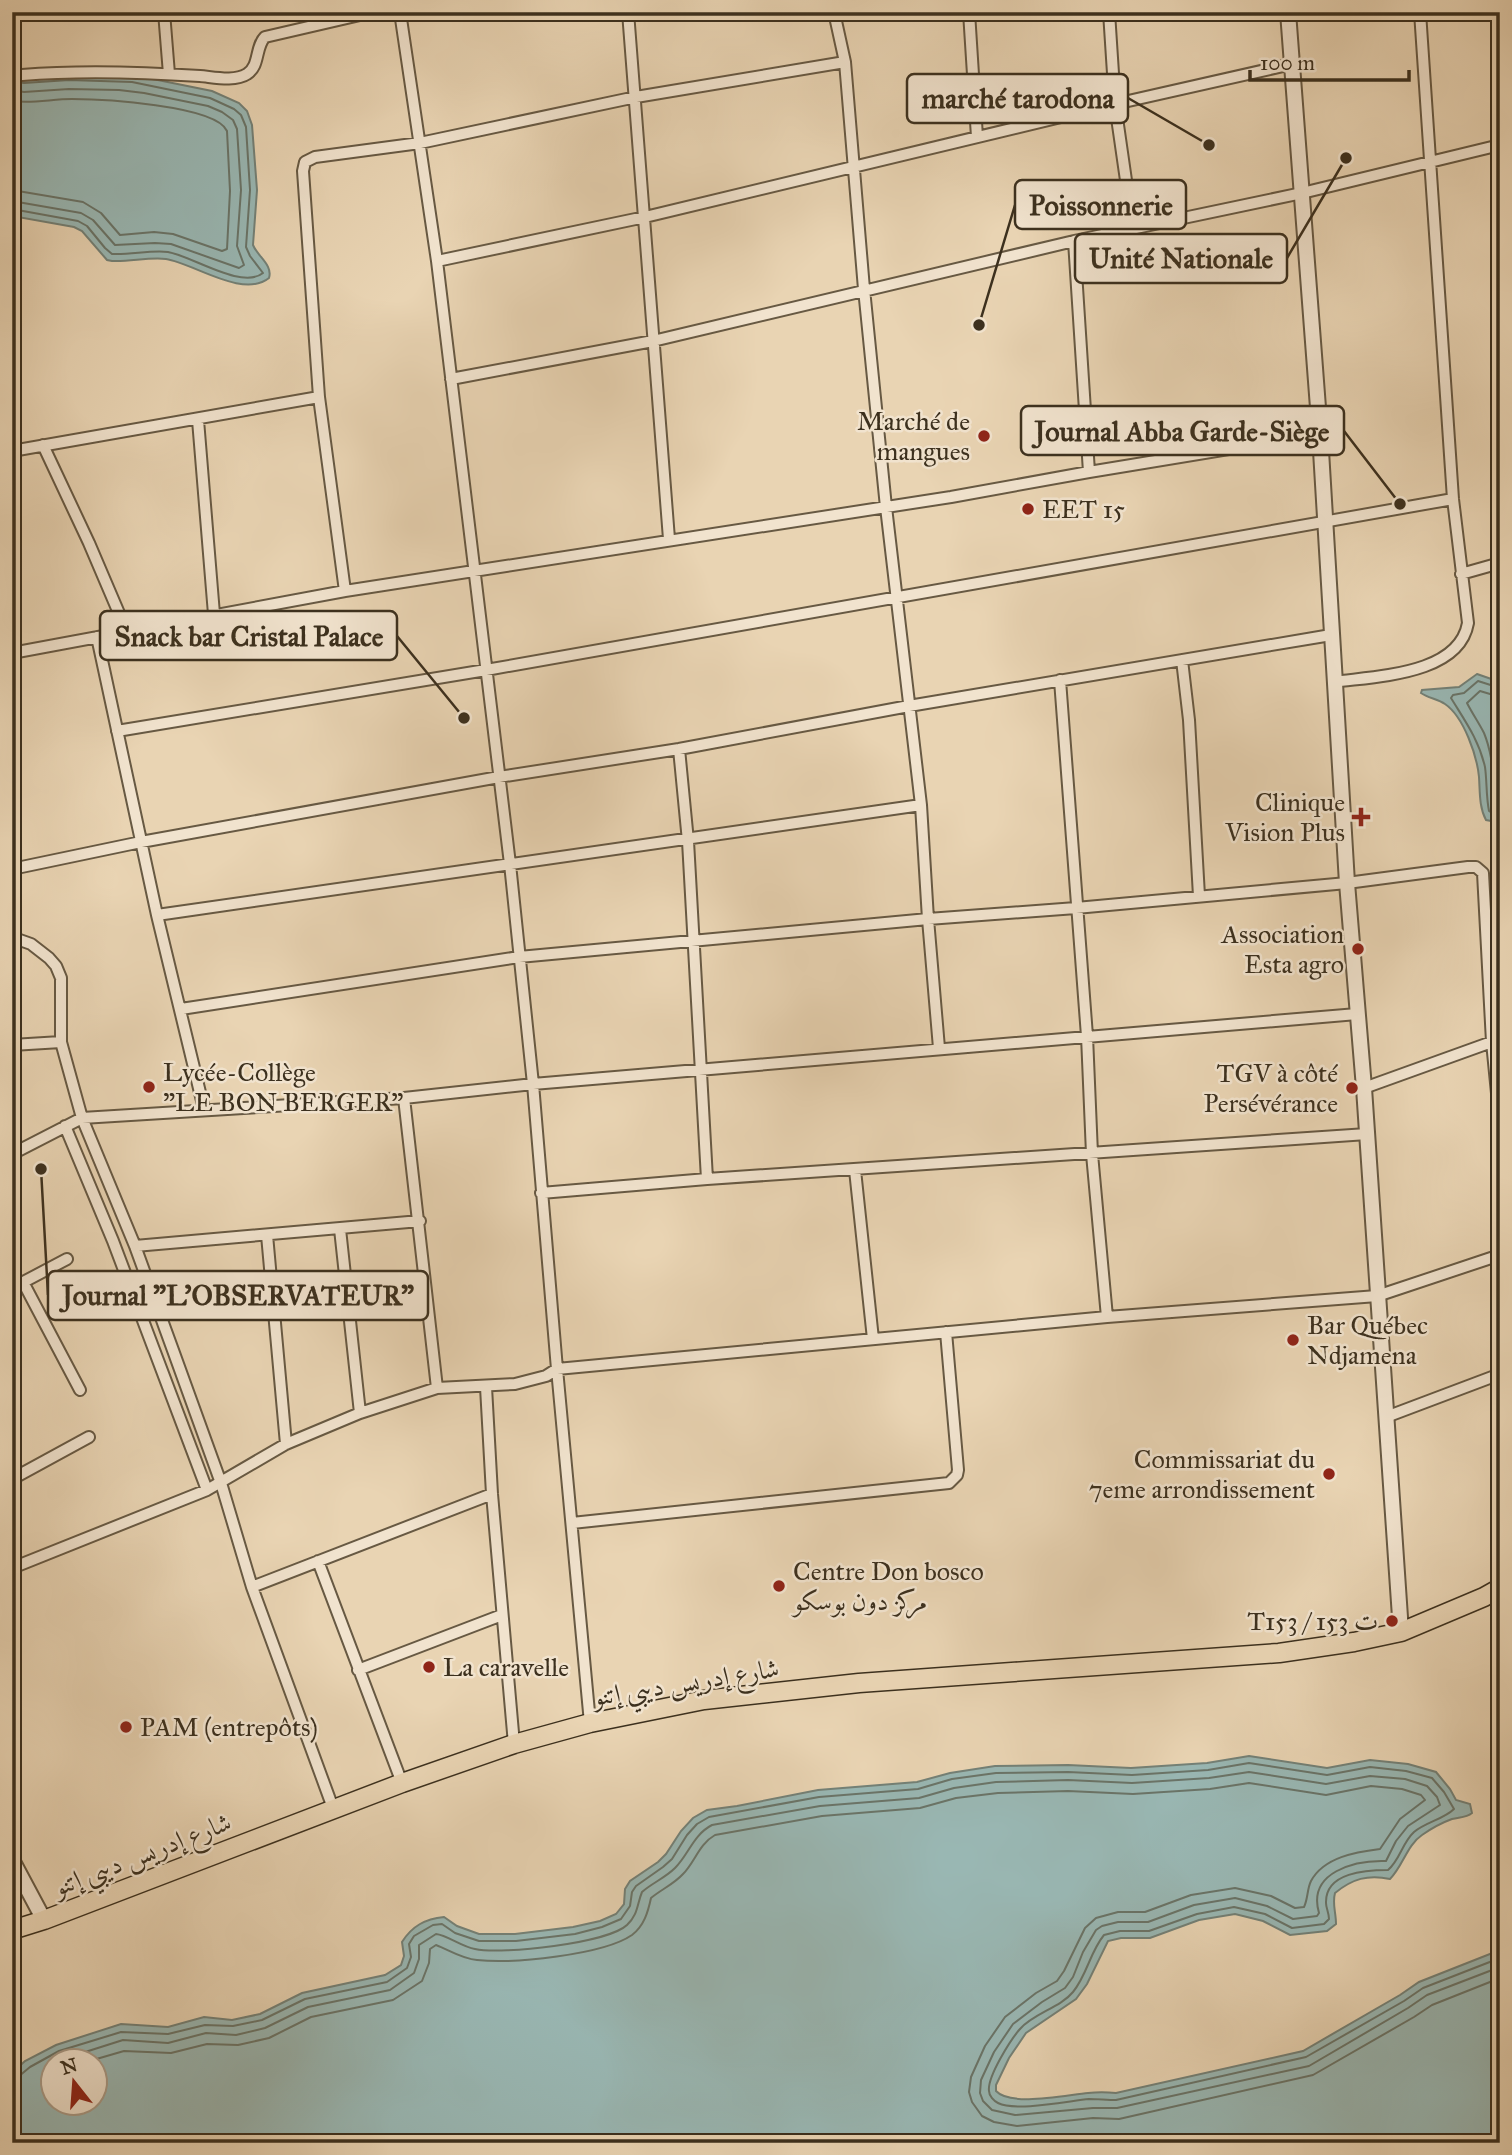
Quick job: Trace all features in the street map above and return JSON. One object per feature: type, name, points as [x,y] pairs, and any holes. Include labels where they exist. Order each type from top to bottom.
[{"type":"main road","name":"شارع إدريس ديبي إتنو","points":[[12,1930],[402,1783],[514,1744],[590,1723],[704,1700],[859,1683],[1279,1653],[1354,1642],[1401,1632],[1500,1588]]},
{"type":"street","points":[[164,12],[169,74]]},
{"type":"street","points":[[22,75],[67,71],[243,77],[251,72],[256,62],[260,42],[273,33],[373,12]]},
{"type":"street","points":[[400,12],[437,261],[510,864],[534,1084],[556,1369],[590,1723]]},
{"type":"street","points":[[628,12],[669,539]]},
{"type":"street","points":[[834,12],[845,62],[886,507],[921,805],[939,1048]]},
{"type":"street","points":[[969,12],[977,137]]},
{"type":"street","points":[[1109,12],[1115,104],[1133,229]]},
{"type":"street","points":[[1288,12],[1320,434],[1347,883],[1364,1088],[1401,1632]]},
{"type":"street","points":[[1334,682],[1398,674],[1435,662],[1455,648],[1466,634],[1468,623],[1453,499],[1420,12]]},
{"type":"street","points":[[345,591],[319,397],[303,171],[305,162],[315,157],[420,143],[636,97],[845,62]]},
{"type":"street","points":[[437,261],[645,217],[1292,64]]},
{"type":"street","points":[[451,379],[653,341],[864,289],[1301,193],[1500,145]]},
{"type":"street","points":[[1074,241],[1090,472]]},
{"type":"street","points":[[12,451],[319,397]]},
{"type":"street","points":[[198,419],[214,614]]},
{"type":"street","points":[[12,653],[345,591],[951,497],[1320,434]]},
{"type":"street","points":[[43,445],[127,632]]},
{"type":"street","points":[[117,731],[486,670],[1453,499]]},
{"type":"street","points":[[1461,574],[1500,563]]},
{"type":"street","points":[[12,869],[141,842],[499,777],[1331,635]]},
{"type":"street","points":[[97,637],[157,915],[204,1109]]},
{"type":"street","points":[[1182,660],[1190,732],[1199,896]]},
{"type":"street","points":[[1060,680],[1087,1036],[1092,1154],[1107,1317]]},
{"type":"street","points":[[679,748],[688,841],[707,1179]]},
{"type":"street","points":[[157,915],[688,841],[921,805]]},
{"type":"street","points":[[181,1009],[519,957],[1347,883],[1476,867],[1483,873],[1500,1124]]},
{"type":"street","points":[[12,935],[40,951],[56,966],[61,978],[61,1042],[82,1118],[135,1246],[174,1353],[221,1483],[252,1587],[333,1808]]},
{"type":"street","points":[[12,1154],[82,1118],[404,1098],[939,1048],[1357,1014]]},
{"type":"street","points":[[1364,1088],[1496,1040]]},
{"type":"street","points":[[12,1045],[61,1042]]},
{"type":"street","points":[[404,1098],[437,1388]]},
{"type":"street","points":[[65,1126],[113,1241],[207,1490]]},
{"type":"street","points":[[541,1193],[707,1179],[1367,1134]]},
{"type":"street","points":[[855,1170],[873,1339]]},
{"type":"street","points":[[135,1246],[420,1221]]},
{"type":"street","points":[[340,1229],[360,1413]]},
{"type":"street","points":[[267,1235],[286,1444]]},
{"type":"street","points":[[12,1568],[207,1490],[286,1444],[360,1413],[437,1388],[485,1387],[533,1380],[556,1369],[1107,1317],[1377,1296],[1500,1255]]},
{"type":"street","points":[[12,1288],[67,1259]]},
{"type":"street","points":[[23,1282],[80,1390]]},
{"type":"street","points":[[572,1523],[949,1483],[958,1470],[946,1332]]},
{"type":"street","points":[[158,1359],[174,1353]]},
{"type":"street","points":[[1386,1417],[1500,1374]]},
{"type":"street","points":[[485,1387],[514,1744]]},
{"type":"street","points":[[12,1479],[89,1437]]},
{"type":"street","points":[[252,1587],[492,1494]]},
{"type":"street","points":[[318,1561],[402,1783]]},
{"type":"street","points":[[358,1670],[502,1615]]},
{"type":"street","points":[[12,1860],[44,1920]]},
{"type":"water","points":[[12,74],[133,75],[212,91],[239,103],[247,111],[252,125],[257,190],[253,245],[269,269],[269,278],[246,284],[218,278],[166,259],[107,260],[82,231],[74,227],[12,216]]},
{"type":"water","points":[[1477,674],[1500,682],[1500,818],[1491,821],[1486,820],[1482,810],[1478,768],[1464,727],[1445,704],[1421,693],[1422,690],[1459,687]]},
{"type":"water","points":[[1249,1756],[1327,1768],[1370,1760],[1408,1764],[1436,1772],[1456,1800],[1470,1804],[1472,1813],[1444,1822],[1417,1839],[1390,1879],[1361,1879],[1335,1893],[1336,1924],[1327,1931],[1290,1935],[1263,1921],[1235,1914],[1199,1920],[1150,1938],[1108,1941],[1087,1984],[1076,1999],[1026,2033],[1009,2058],[996,2085],[996,2091],[1003,2096],[1026,2099],[1095,2092],[1116,2093],[1303,2051],[1419,1982],[1500,1950],[1500,2143],[12,2143],[12,2073],[25,2061],[38,2054],[38,2116],[108,2116],[108,2046],[54,2046],[56,2045],[121,2024],[168,2027],[204,2017],[232,2020],[260,2014],[302,1993],[385,1975],[401,1965],[404,1956],[402,1942],[410,1932],[420,1924],[437,1918],[444,1917],[457,1926],[479,1934],[515,1934],[600,1921],[616,1914],[624,1904],[625,1889],[630,1881],[658,1862],[693,1818],[707,1810],[818,1790],[917,1782],[950,1773],[995,1766],[1131,1768],[1207,1763]]},
{"type":"place","name":"marché tarodona","points":[[1209,145]]},
{"type":"place","name":"Unité Nationale","points":[[1346,158]]},
{"type":"place","name":"Poissonnerie","points":[[979,325]]},
{"type":"place","name":"Marché de mangues","points":[[984,436]]},
{"type":"place","name":"Journal Abba Garde-Siège","points":[[1400,504]]},
{"type":"place","name":"EET 15","points":[[1028,509]]},
{"type":"place","name":"Snack bar Cristal Palace","points":[[464,718]]},
{"type":"place","name":"Clinique Vision Plus","points":[[1361,817]]},
{"type":"place","name":"Association Esta agro","points":[[1358,949]]},
{"type":"place","name":"Lycée-Collège \"LE BON BERGER\"","points":[[149,1087]]},
{"type":"place","name":"TGV à côté Persévérance","points":[[1352,1088]]},
{"type":"place","name":"Journal \"L'OBSERVATEUR\"","points":[[41,1169]]},
{"type":"place","name":"Bar Québec Ndjamena","points":[[1293,1340]]},
{"type":"place","name":"Commissariat du 7eme arrondissement","points":[[1329,1474]]},
{"type":"place","name":"Centre Don bosco مركز دون بوسكو","points":[[779,1586]]},
{"type":"place","name":"T153 / ت 153","points":[[1392,1621]]},
{"type":"place","name":"La caravelle","points":[[429,1667]]},
{"type":"place","name":"PAM (entrepôts)","points":[[126,1727]]}]
